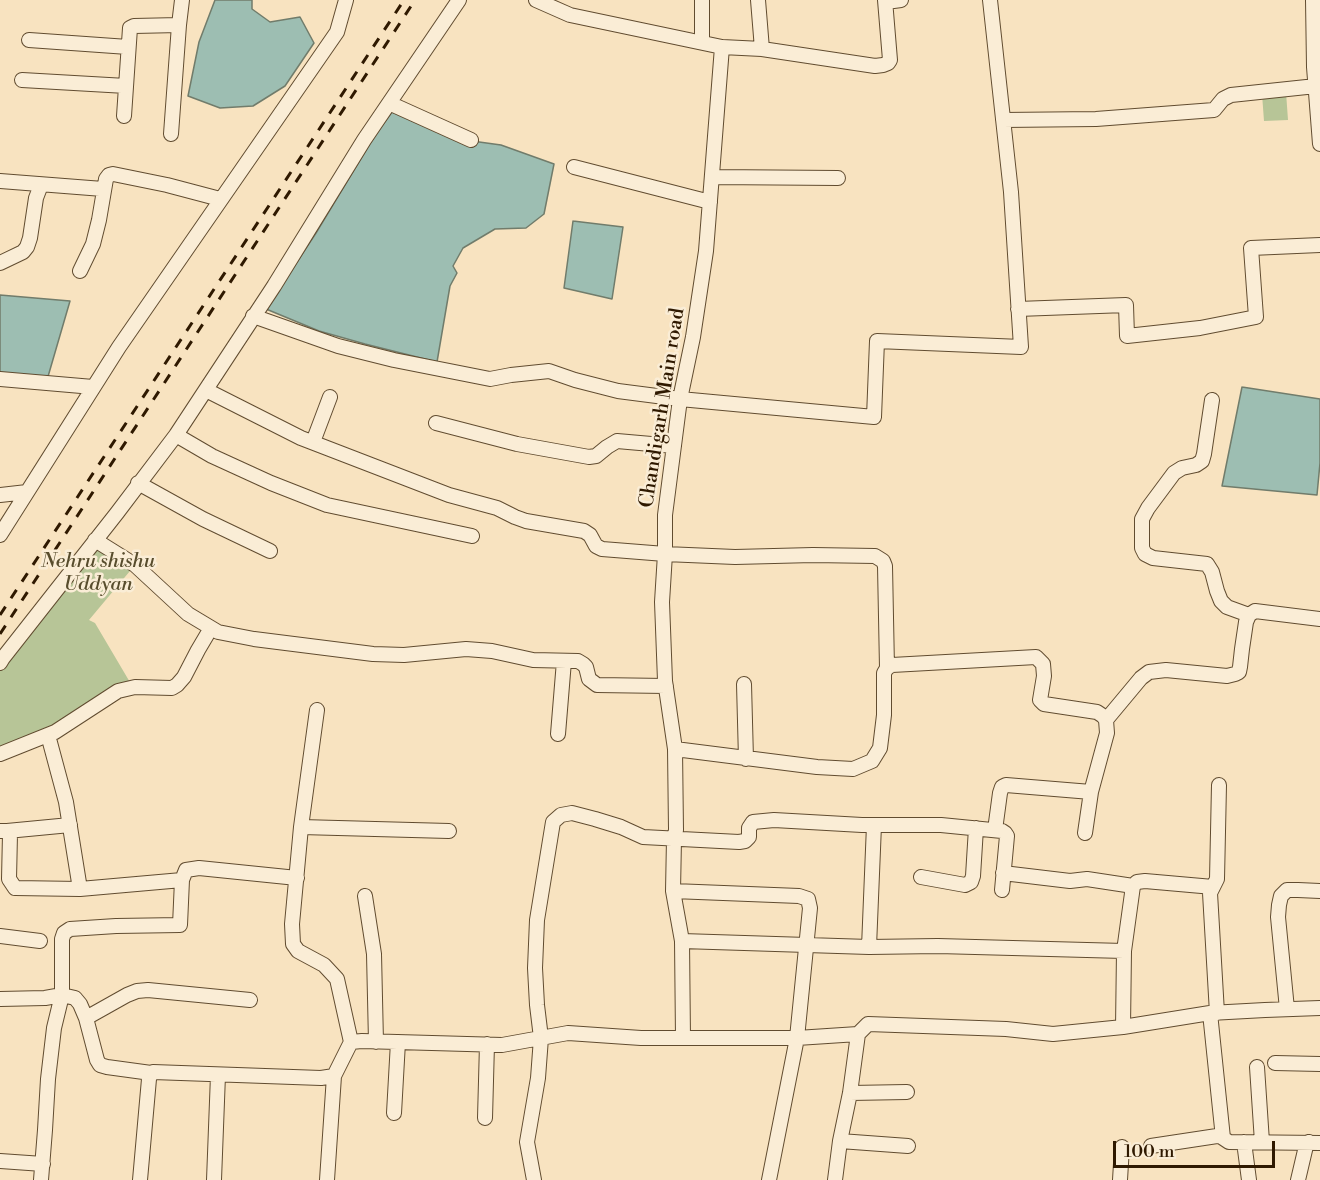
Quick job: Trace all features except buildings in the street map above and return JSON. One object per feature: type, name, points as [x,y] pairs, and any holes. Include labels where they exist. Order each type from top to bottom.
[{"type":"street","points":[[171,134],[182,0]]},
{"type":"street","points":[[0,535],[119,347],[337,32],[346,0]]},
{"type":"street","points":[[0,663],[176,435],[364,140],[459,0]]},
{"type":"street","points":[[536,0],[722,47],[762,49],[875,66],[883,65],[890,60],[885,1],[902,0]]},
{"type":"street","points":[[702,0],[702,42]]},
{"type":"street","points":[[758,0],[762,49]]},
{"type":"street","points":[[253,316],[338,346],[394,360],[490,379],[549,371],[618,391],[874,417],[877,341],[1021,347],[1011,192],[990,0]]},
{"type":"street","points":[[1313,0],[1314,67],[1320,144]]},
{"type":"street","points":[[124,116],[129,30],[132,27],[179,26]]},
{"type":"street","points":[[29,40],[128,47]]},
{"type":"street","name":"Chandigarh Main road","points":[[683,1038],[682,941],[672,891],[676,830],[675,750],[666,686],[662,603],[665,515],[680,399],[706,251],[722,47]]},
{"type":"street","points":[[21,80],[126,86]]},
{"type":"street","points":[[1003,120],[1096,119],[1215,110],[1223,99],[1231,95],[1316,86]]},
{"type":"street","points":[[389,103],[471,140]]},
{"type":"street","points":[[574,167],[710,202]]},
{"type":"street","points":[[80,271],[93,244],[106,178],[112,174],[220,199]]},
{"type":"street","points":[[712,177],[838,178]]},
{"type":"street","points":[[0,182],[103,189]]},
{"type":"street","points":[[0,263],[23,252],[27,247],[41,184]]},
{"type":"street","points":[[1018,309],[1126,305],[1127,336],[1200,328],[1249,318],[1256,316],[1251,248],[1320,245]]},
{"type":"street","points":[[0,379],[93,387]]},
{"type":"street","points":[[206,390],[301,438],[449,495],[497,508],[514,517],[584,531],[590,535],[596,546],[602,549],[735,557],[875,556],[883,561],[885,566],[887,668]]},
{"type":"street","points":[[313,442],[330,397]]},
{"type":"street","points":[[1212,400],[1202,461],[1174,472],[1148,508],[1142,519],[1142,548],[1145,554],[1153,558],[1208,564],[1221,601],[1227,607],[1249,615]]},
{"type":"street","points":[[436,423],[516,444],[589,457],[596,456],[617,441],[674,446]]},
{"type":"street","points":[[176,435],[212,456],[327,505],[472,536]]},
{"type":"street","points":[[138,483],[203,519],[270,551]]},
{"type":"street","points":[[0,495],[27,492]]},
{"type":"street","points":[[95,540],[135,566],[188,614],[218,632],[254,639],[373,654],[404,655],[466,649],[492,651],[533,660],[578,661],[586,668],[589,679],[597,685],[666,686]]},
{"type":"street","points":[[1106,720],[1141,678],[1149,672],[1166,670],[1227,676],[1239,672],[1246,622],[1249,615],[1255,611],[1320,619]]},
{"type":"street","points":[[0,754],[55,732],[118,692],[135,687],[172,688],[184,677],[211,628]]},
{"type":"street","points":[[675,750],[816,767],[854,769],[872,761],[880,748],[884,715],[884,673],[887,668],[892,665],[1036,657],[1043,664],[1044,676],[1040,700],[1044,704],[1097,712],[1106,720],[1107,733],[1091,792],[1085,833]]},
{"type":"street","points":[[558,734],[564,661]]},
{"type":"street","points":[[744,684],[746,759]]},
{"type":"street","points":[[317,710],[292,924],[293,944],[298,951],[324,965],[337,979],[351,1042],[334,1076],[327,1180]]},
{"type":"street","points":[[48,735],[66,802],[80,889]]},
{"type":"street","points":[[995,830],[1000,793],[1002,787],[1006,785],[1091,792]]},
{"type":"street","points":[[1219,785],[1217,879],[1210,893],[1214,1013],[1223,1138]]},
{"type":"street","points":[[534,1180],[527,1142],[538,1078],[541,1038],[536,978],[537,920],[553,822],[561,815],[572,813],[621,827],[644,837],[740,842],[749,837],[749,828],[753,822],[774,820],[874,825],[941,825],[1002,831],[1007,836],[1002,890]]},
{"type":"street","points":[[4,831],[70,825]]},
{"type":"street","points":[[869,947],[874,825]]},
{"type":"street","points":[[302,827],[449,831]]},
{"type":"street","points":[[921,877],[965,885],[971,882],[976,828]]},
{"type":"street","points":[[4,831],[10,834],[9,879],[15,888],[80,889],[182,880]]},
{"type":"street","points":[[41,1180],[48,1078],[54,1028],[62,996],[62,939],[64,933],[70,929],[180,925],[182,880],[186,870],[198,868],[297,878]]},
{"type":"street","points":[[1003,873],[1070,881],[1087,879],[1133,886]]},
{"type":"street","points":[[1124,1028],[1124,951],[1133,886],[1137,882],[1145,881],[1213,887]]},
{"type":"street","points":[[1287,1009],[1278,905],[1281,896],[1287,890],[1320,891]]},
{"type":"street","points":[[672,891],[800,896],[808,899],[810,908],[796,1038],[769,1180]]},
{"type":"street","points":[[365,896],[374,954],[376,1042]]},
{"type":"street","points":[[0,936],[40,941]]},
{"type":"street","points":[[682,941],[1124,951]]},
{"type":"street","points":[[86,1018],[137,991],[179,992],[250,1000]]},
{"type":"street","points":[[0,999],[62,996],[75,998],[86,1018],[97,1060],[100,1065],[107,1067],[151,1073],[321,1078],[334,1076]]},
{"type":"street","points":[[835,1180],[858,1034],[868,1024],[1006,1029],[1053,1034],[1124,1028],[1214,1013],[1320,1008]]},
{"type":"street","points":[[351,1042],[502,1045],[568,1033],[641,1038],[796,1038],[858,1034]]},
{"type":"street","points":[[394,1113],[398,1042]]},
{"type":"street","points":[[485,1118],[487,1044]]},
{"type":"street","points":[[1275,1063],[1320,1064]]},
{"type":"street","points":[[1257,1067],[1262,1142]]},
{"type":"street","points":[[141,1180],[151,1073]]},
{"type":"street","points":[[214,1180],[218,1075]]},
{"type":"street","points":[[849,1093],[907,1092]]},
{"type":"street","points":[[1151,1146],[1217,1136],[1228,1142],[1314,1143]]},
{"type":"street","points":[[840,1141],[908,1146]]},
{"type":"street","points":[[1244,1142],[1249,1180]]},
{"type":"street","points":[[1298,1180],[1306,1146],[1314,1143]]},
{"type":"street","points":[[1120,1180],[1122,1147]]},
{"type":"street","points":[[0,1161],[43,1164]]},
{"type":"green space","points":[[1286,92],[1288,120],[1264,121],[1262,94]]},
{"type":"green space","name":"Nehru shishu Uddyan","points":[[95,540],[135,565],[89,620],[95,623],[131,684],[46,731],[0,751],[0,671],[49,599]]},
{"type":"water","points":[[215,0],[252,0],[252,9],[270,22],[300,17],[314,43],[285,86],[253,106],[220,108],[188,96],[199,42]]},
{"type":"water","points":[[392,112],[472,141],[501,145],[554,164],[544,214],[526,228],[495,229],[463,248],[453,266],[457,273],[450,286],[437,362],[319,331],[266,309],[316,233],[375,135]]},
{"type":"water","points":[[573,221],[623,227],[612,299],[564,288]]},
{"type":"water","points":[[0,295],[70,301],[47,380],[0,377]]},
{"type":"water","points":[[1242,387],[1320,399],[1320,463],[1317,495],[1222,486]]},
{"type":"railway","points":[[0,615],[404,0]]},
{"type":"railway","points":[[0,634],[415,0]]}]
